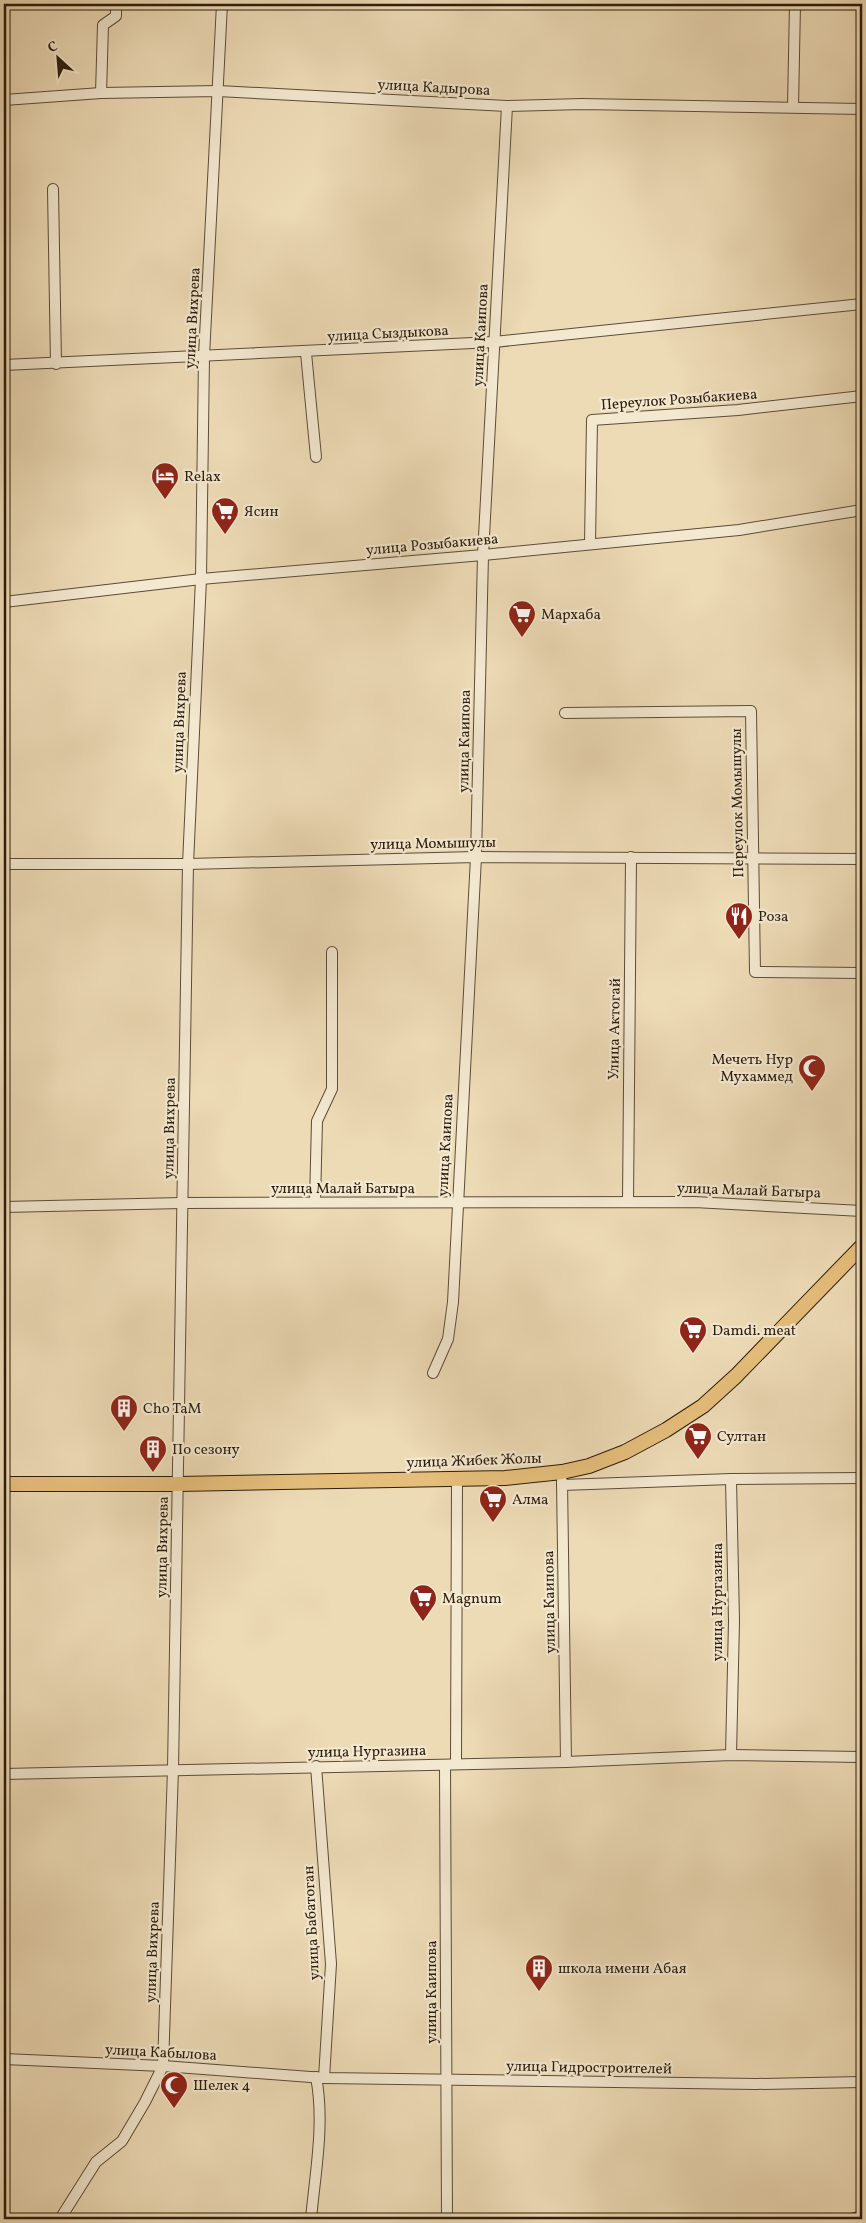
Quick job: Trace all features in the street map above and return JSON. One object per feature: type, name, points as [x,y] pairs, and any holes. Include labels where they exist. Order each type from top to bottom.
[{"type":"main road","name":"улица Жибек Жолы","points":[[4,1484],[178,1484],[457,1478],[562,1479],[625,1452],[666,1430],[703,1406],[736,1376],[862,1246]]},
{"type":"street","points":[[101,93],[103,25],[116,16],[116,4]]},
{"type":"street","name":"улица Вихрева","points":[[60,2219],[96,2162],[122,2141],[163,2066],[173,1769],[188,864],[201,579],[204,356],[222,4]]},
{"type":"street","points":[[793,107],[795,4]]},
{"type":"street","name":"улица Кадырова","points":[[4,100],[101,93],[218,91],[507,106],[582,104],[862,109]]},
{"type":"street","name":"улица Каипова","points":[[433,1373],[448,1339],[453,1302],[476,857],[483,556],[507,106]]},
{"type":"street","points":[[53,189],[56,364]]},
{"type":"street","name":"улица Сыздыкова","points":[[4,365],[306,353],[494,342],[862,304]]},
{"type":"street","points":[[306,353],[316,457]]},
{"type":"street","name":"Переулок Розыбакиева","points":[[590,544],[592,420],[738,410],[862,396]]},
{"type":"street","name":"улица Розыбакиева","points":[[4,602],[201,579],[483,556],[739,530],[862,510]]},
{"type":"street","name":"Переулок Момышулы","points":[[565,713],[751,711],[755,972],[862,974]]},
{"type":"street","name":"улица Момышулы","points":[[4,864],[188,864],[476,857],[862,860]]},
{"type":"street","name":"Улица Актогай","points":[[628,1202],[631,857]]},
{"type":"street","points":[[315,1202],[317,1121],[332,1089],[332,952]]},
{"type":"street","name":"улица Малай Батыра","points":[[4,1207],[182,1203],[628,1202],[762,1204],[862,1211]]},
{"type":"street","points":[[456,1764],[457,1478]]},
{"type":"street","points":[[562,1479],[862,1478]]},
{"type":"street","name":"улица Каипова","points":[[562,1479],[566,1762]]},
{"type":"street","name":"улица Нургазина","points":[[731,1479],[734,1621],[731,1755]]},
{"type":"street","name":"улица Нургазина","points":[[4,1774],[566,1762],[731,1755],[862,1757]]},
{"type":"street","name":"улица Каипова","points":[[445,1764],[447,2219]]},
{"type":"street","name":"улица Бабатоган","points":[[311,2219],[320,2078],[330,1964],[316,1766]]},
{"type":"street","name":"улица Кабылова","points":[[4,2059],[163,2066],[320,2078]]},
{"type":"street","name":"улица Гидростроителей","points":[[320,2078],[756,2084],[862,2082]]},
{"type":"street","points":[[851,2219],[862,2216]]},
{"type":"place","name":"Relax","points":[[165,500]]},
{"type":"place","name":"Ясин","points":[[225,535]]},
{"type":"place","name":"Мархаба","points":[[522,638]]},
{"type":"place","name":"Роза","points":[[739,940]]},
{"type":"place","name":"Мечеть Нур Мухаммед","points":[[812,1092]]},
{"type":"place","name":"Damdi. meat","points":[[693,1354]]},
{"type":"place","name":"Cho TaM","points":[[124,1432]]},
{"type":"place","name":"Султан","points":[[698,1460]]},
{"type":"place","name":"По сезону","points":[[153,1473]]},
{"type":"place","name":"Алма","points":[[493,1523]]},
{"type":"place","name":"Magnum","points":[[423,1622]]},
{"type":"place","name":"школа имени Абая","points":[[539,1992]]},
{"type":"place","name":"Шелек 4","points":[[174,2109]]}]
